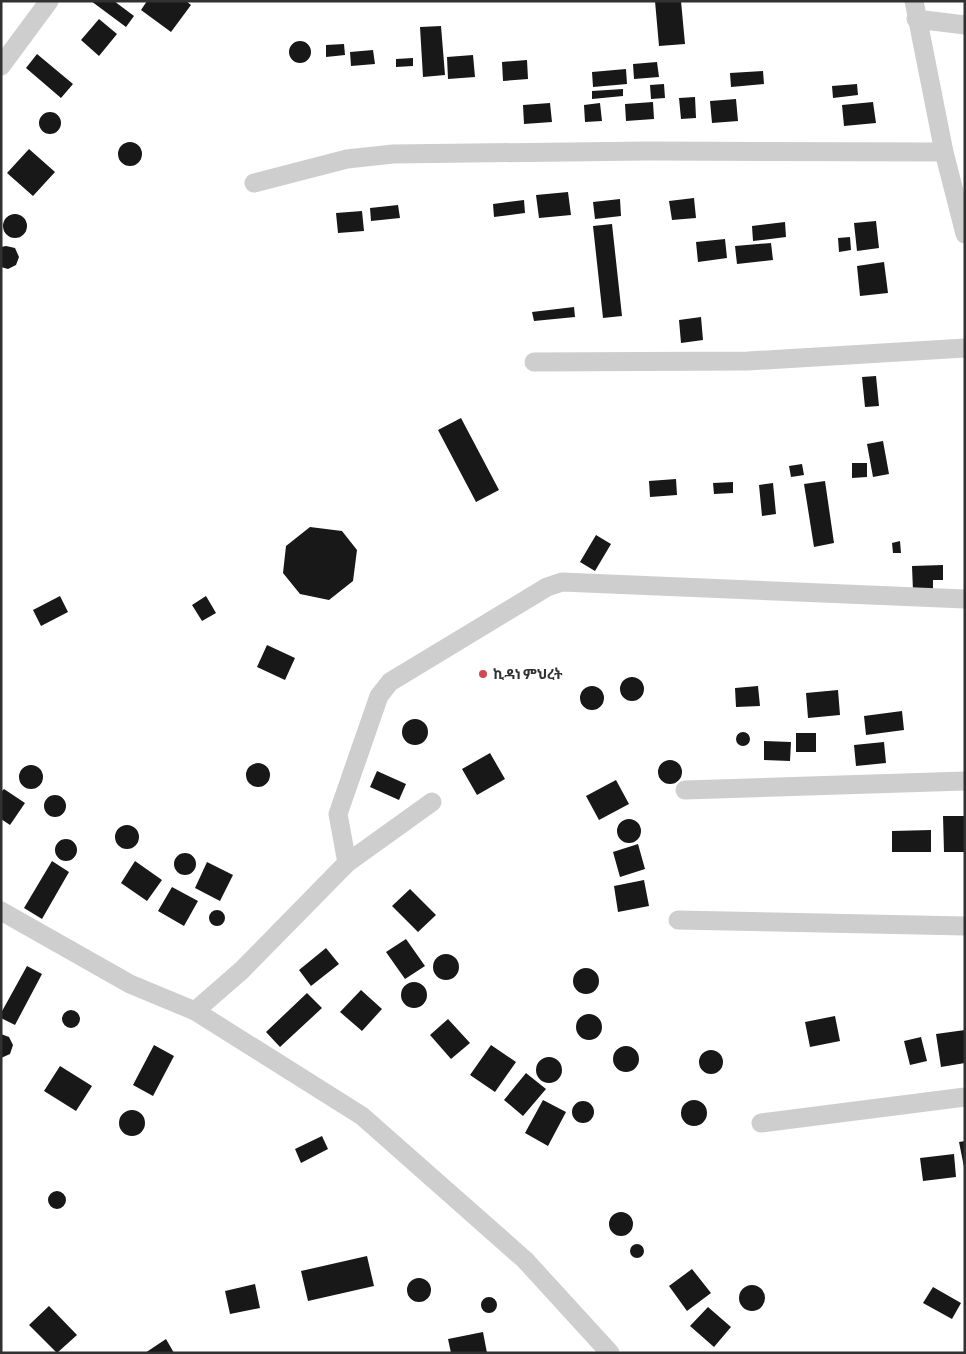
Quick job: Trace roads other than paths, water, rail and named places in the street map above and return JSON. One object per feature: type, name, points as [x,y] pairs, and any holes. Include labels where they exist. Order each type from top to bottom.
[{"type":"street","points":[[1,66],[49,1]]},
{"type":"street","points":[[965,24],[915,10],[944,152],[965,234]]},
{"type":"street","points":[[254,183],[347,159],[393,154],[648,151],[944,152]]},
{"type":"street","points":[[534,362],[748,361],[965,348]]},
{"type":"street","points":[[347,863],[338,814],[379,696],[390,682],[547,587],[562,582],[965,599]]},
{"type":"street","points":[[684,790],[965,781]]},
{"type":"street","points":[[195,1011],[242,970],[347,863],[432,802]]},
{"type":"street","points":[[1,911],[130,984],[195,1011],[362,1116],[525,1260],[610,1353]]},
{"type":"street","points":[[678,920],[965,926]]},
{"type":"street","points":[[761,1123],[965,1097]]},
{"type":"place","name":"ኪዳነ ምህረት","points":[[483,674]]}]
